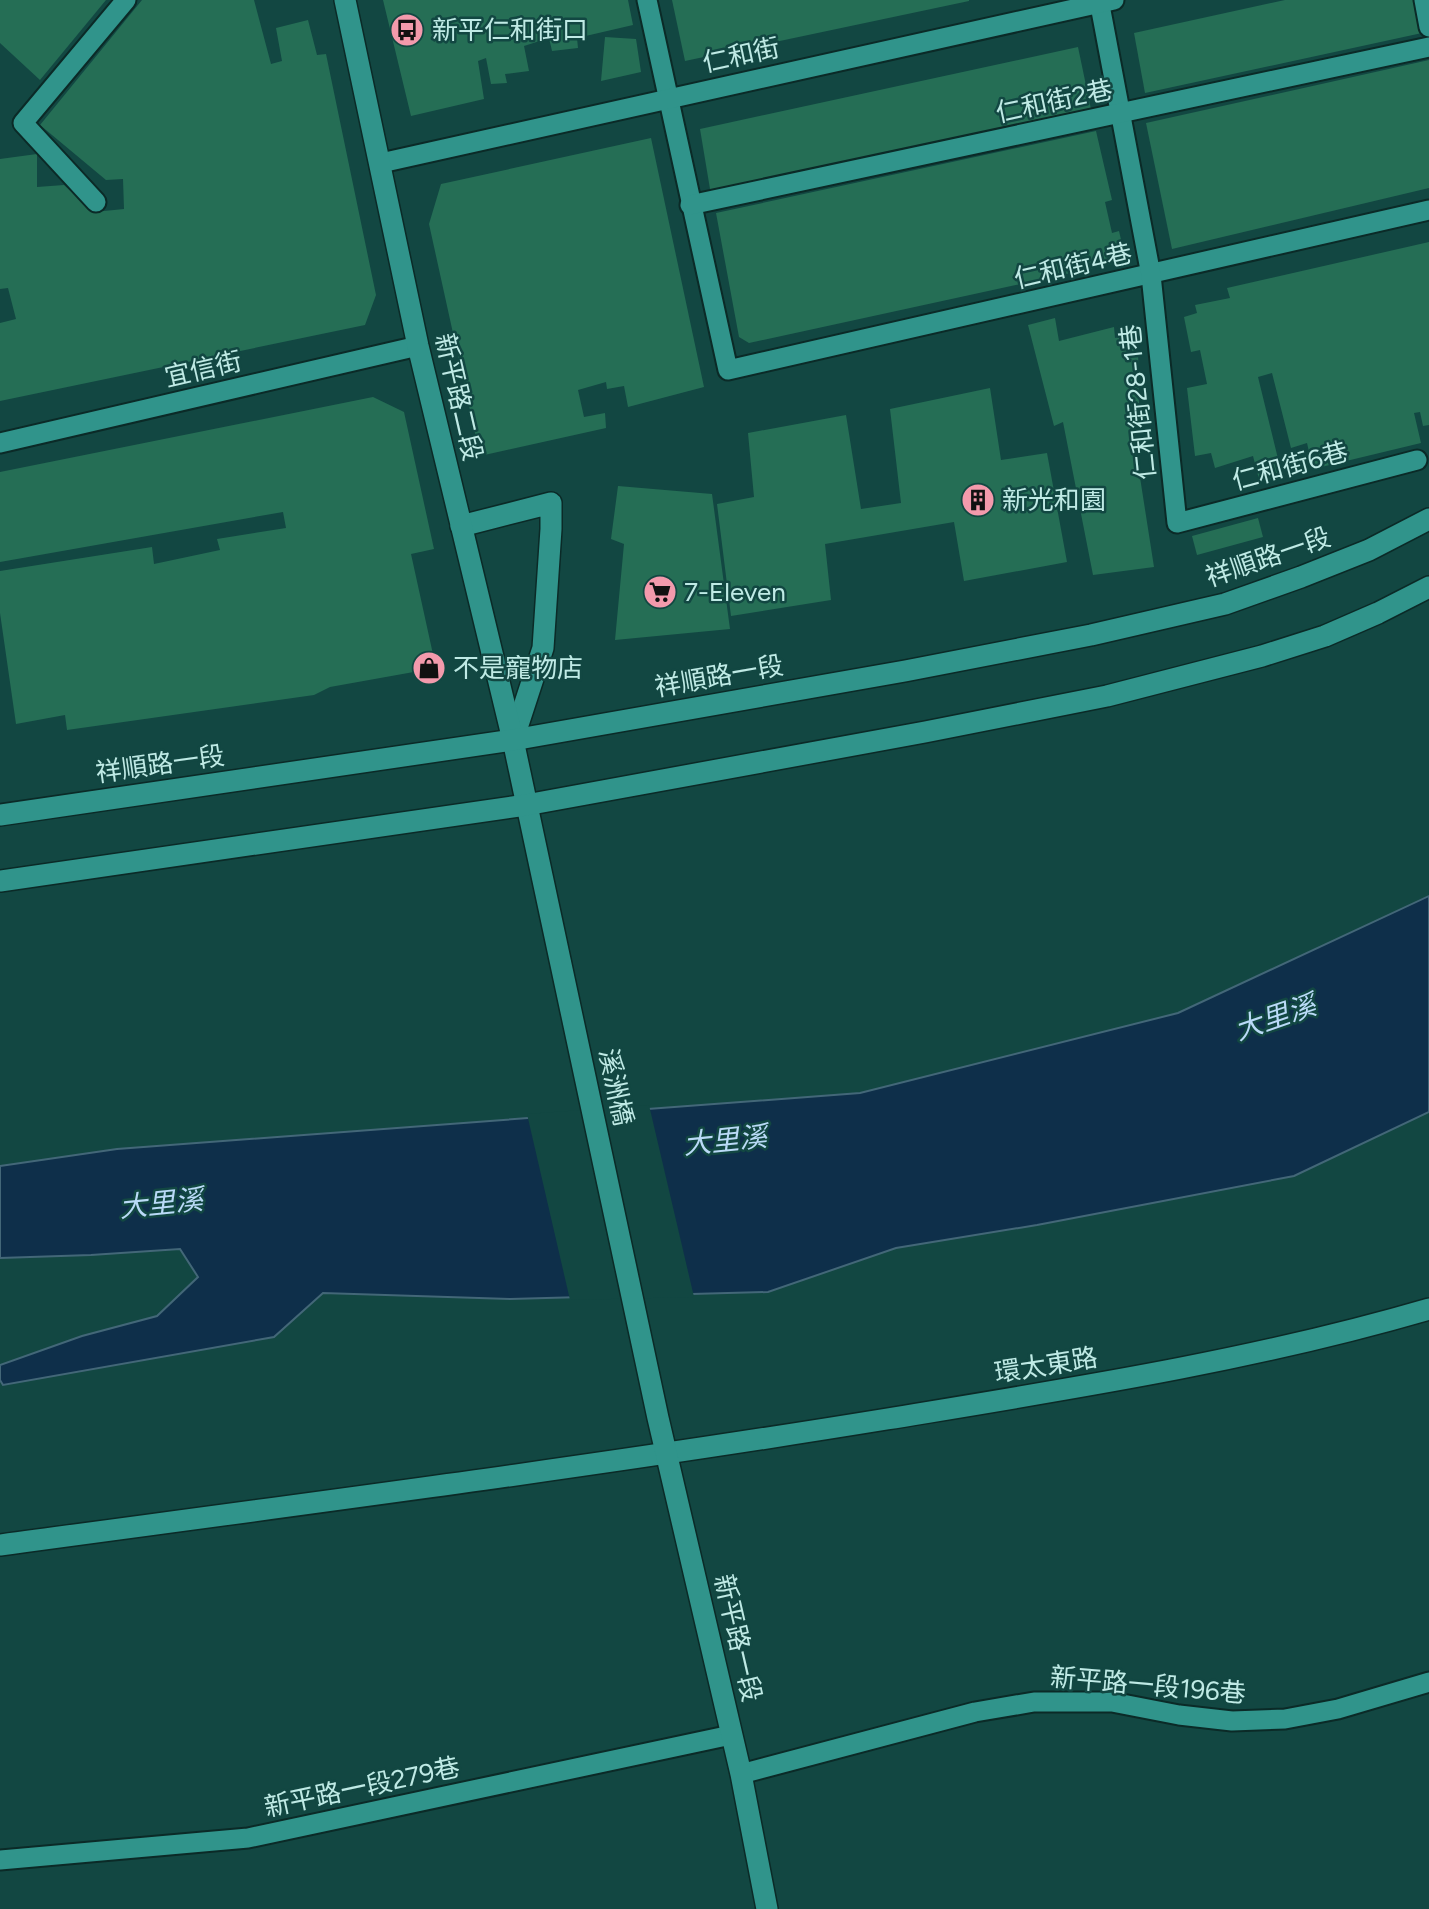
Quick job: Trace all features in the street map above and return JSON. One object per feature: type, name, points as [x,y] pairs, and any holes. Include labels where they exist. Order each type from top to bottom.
[{"type":"street","name":"新平路二段","points":[[345,0],[418,346],[513,740],[526,805]]},
{"type":"street","points":[[461,526],[551,503],[542,648],[513,740]]},
{"type":"street","name":"祥順路一段","points":[[0,815],[513,740],[905,671],[1091,635],[1224,604],[1369,550],[1429,519]]},
{"type":"street","points":[[0,881],[526,805],[1107,696],[1262,656],[1325,636],[1429,587]]},
{"type":"street","name":"溪洲橋","points":[[526,805],[650,1381]]},
{"type":"street","name":"環太東路","points":[[0,1545],[667,1454],[1123,1381],[1277,1349],[1429,1310]]},
{"type":"street","name":"新平路一段","points":[[650,1381],[741,1774],[767,1909]]},
{"type":"lane","points":[[96,202],[23,123],[126,0]]},
{"type":"lane","points":[[647,0],[690,205]]},
{"type":"lane","points":[[1424,0],[1429,27]]},
{"type":"lane","name":"仁和街","points":[[381,163],[1104,1]]},
{"type":"lane","name":"仁和街28-1巷","points":[[1104,1],[1121,114],[1152,275],[1177,523]]},
{"type":"lane","name":"仁和街2巷","points":[[690,205],[1429,47]]},
{"type":"lane","name":"仁和街4巷","points":[[690,205],[729,370],[1429,210]]},
{"type":"lane","name":"宜信街","points":[[0,443],[418,346]]},
{"type":"lane","name":"仁和街6巷","points":[[1177,523],[1417,460]]},
{"type":"lane","name":"新平路一段196巷","points":[[741,1774],[975,1712],[1034,1702],[1112,1702],[1179,1715],[1232,1721],[1285,1719],[1338,1709],[1429,1682]]},
{"type":"lane","name":"新平路一段279巷","points":[[0,1860],[248,1838],[731,1735]]},
{"type":"water","name":"大里溪","points":[[1429,896],[1429,1112],[1294,1176],[1037,1225],[896,1248],[768,1292],[510,1299],[323,1293],[274,1337],[3,1385],[0,1380],[0,1365],[82,1336],[157,1316],[198,1277],[180,1249],[0,1258],[0,1166],[117,1149],[860,1093],[1178,1013]]},
{"type":"pier","points":[[649,1105],[694,1297],[570,1300],[527,1114]]},
{"type":"building","points":[[0,0],[106,0],[40,80],[0,43]]},
{"type":"building","points":[[142,0],[254,0],[271,64],[282,61],[276,28],[308,20],[317,55],[326,54],[376,295],[365,325],[0,401],[0,323],[16,319],[8,288],[0,289],[0,159],[37,154],[37,187],[64,185],[94,212],[124,209],[123,179],[106,180],[40,125]]},
{"type":"building","points":[[383,0],[628,0],[633,25],[577,38],[578,48],[552,51],[549,38],[524,46],[529,71],[505,74],[507,83],[491,84],[486,58],[478,61],[484,99],[411,116]]},
{"type":"building","points":[[672,0],[969,0],[969,1],[685,61]]},
{"type":"building","points":[[1285,0],[1416,0],[1422,33],[1145,93],[1134,33]]},
{"type":"building","points":[[605,37],[636,39],[641,72],[601,81]]},
{"type":"building","points":[[1078,47],[1092,114],[711,195],[700,129]]},
{"type":"building","points":[[1429,60],[1429,188],[1172,249],[1146,123]]},
{"type":"building","points":[[1096,131],[1112,200],[1105,202],[1112,233],[1119,231],[1126,261],[749,343],[739,337],[716,213]]},
{"type":"building","points":[[651,138],[704,387],[628,407],[624,386],[607,389],[606,382],[578,390],[584,417],[605,413],[606,428],[480,456],[429,224],[441,184]]},
{"type":"building","points":[[1429,242],[1429,425],[1423,426],[1420,412],[1414,413],[1421,443],[1313,469],[1307,443],[1291,448],[1272,373],[1258,377],[1282,475],[1260,483],[1253,456],[1215,468],[1211,453],[1195,456],[1187,388],[1207,384],[1200,350],[1191,352],[1184,317],[1197,313],[1195,305],[1230,298],[1227,288]]},
{"type":"building","points":[[1055,318],[1059,341],[1114,327],[1115,338],[1124,335],[1138,347],[1139,406],[1129,407],[1154,567],[1093,575],[1063,422],[1054,426],[1028,325]]},
{"type":"building","name":"新光和園","points":[[990,388],[1001,460],[1047,453],[1067,562],[964,581],[954,522],[825,544],[831,600],[731,616],[717,504],[754,497],[748,433],[846,415],[861,509],[901,503],[890,409]]},
{"type":"building","points":[[373,397],[404,412],[434,549],[411,554],[436,668],[330,687],[314,695],[67,730],[65,715],[16,724],[0,613],[0,571],[152,547],[154,564],[220,550],[217,539],[286,528],[283,512],[0,562],[0,472]]},
{"type":"building","points":[[618,486],[712,494],[730,629],[615,640],[624,544],[611,539]]},
{"type":"building","points":[[1258,518],[1263,537],[1197,555],[1192,536]]},
{"type":"place","name":"新平仁和街口","points":[[407,30]]},
{"type":"place","name":"新光和園","points":[[978,500]]},
{"type":"place","name":"7-Eleven","points":[[660,592]]},
{"type":"place","name":"不是寵物店","points":[[429,668]]}]
